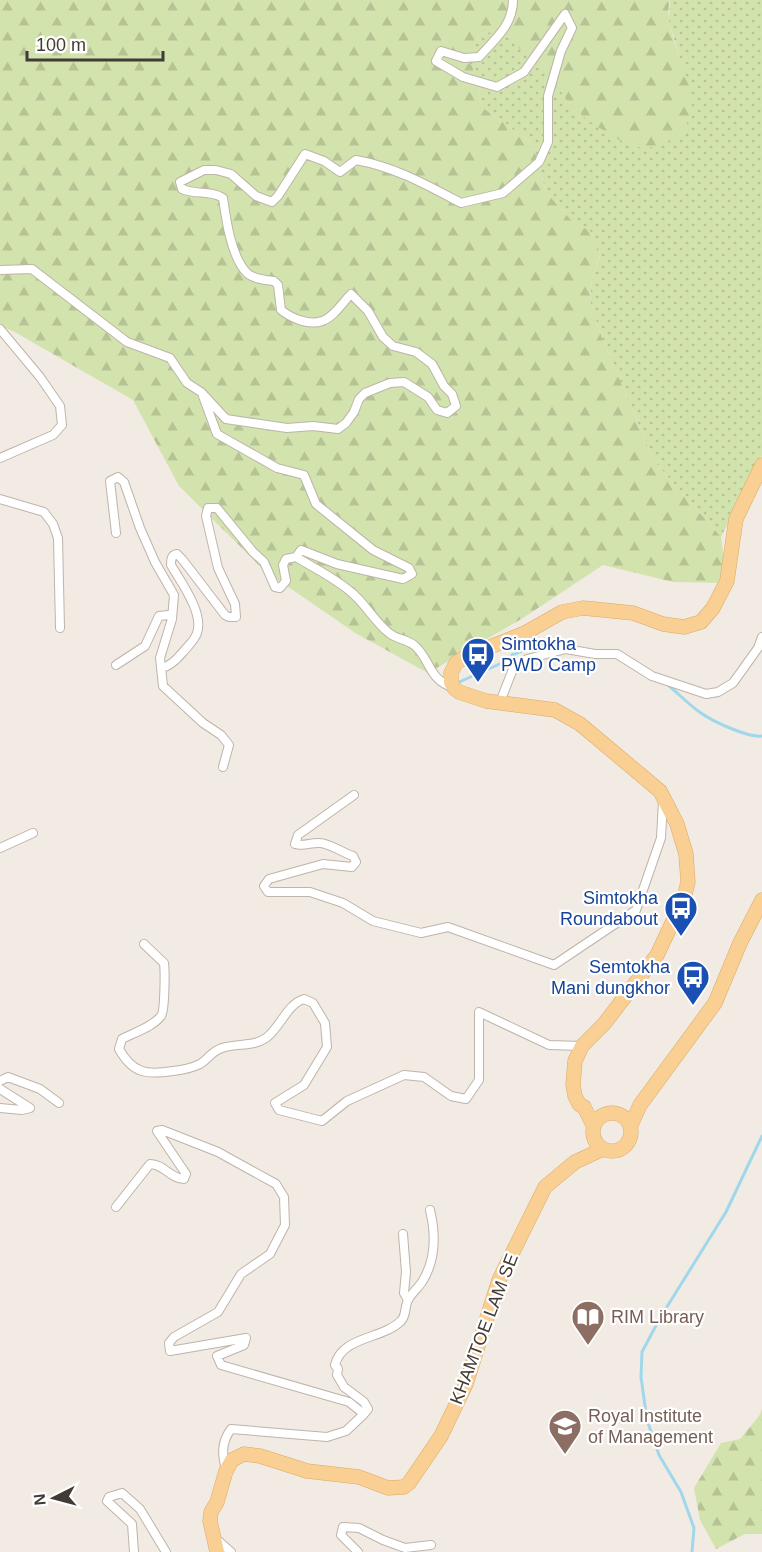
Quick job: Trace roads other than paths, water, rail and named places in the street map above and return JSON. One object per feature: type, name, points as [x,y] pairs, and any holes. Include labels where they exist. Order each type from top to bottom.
[{"type":"main road","points":[[604,1115],[579,1104],[573,1085],[575,1061],[582,1046],[604,1024],[657,955],[684,898],[688,882],[686,854],[677,825],[660,791],[580,724],[555,710],[473,697],[454,688],[451,673],[456,663],[467,656],[525,633],[562,612],[583,608],[605,609],[633,613],[663,624],[684,627],[700,622],[713,608],[727,581],[736,519],[762,465]]},
{"type":"main road","points":[[584,1107],[597,1139],[613,1151],[622,1148],[630,1136],[630,1127],[640,1105],[715,1003],[740,943],[762,900]]},
{"type":"main road","points":[[597,1139],[598,1120],[604,1115],[609,1113],[621,1115],[640,1105]]},
{"type":"main road","points":[[621,1115],[630,1127]]},
{"type":"main road","name":"KHAMTOE LAM SE","points":[[226,1471],[232,1461],[244,1454],[251,1454],[307,1471],[358,1477],[388,1488],[404,1487],[409,1483],[441,1436],[466,1384],[499,1280],[535,1205],[546,1186],[584,1157],[597,1139]]},
{"type":"main road","points":[[218,1552],[212,1536],[210,1521],[226,1471]]},
{"type":"street","points":[[0,270],[32,269],[128,342],[170,358],[187,383],[201,392],[226,419],[287,428],[313,426],[338,429],[346,423],[359,399],[365,393],[390,383],[404,382],[428,397],[437,410],[447,413],[456,406],[452,394],[444,386],[432,364],[416,352],[393,346],[383,338],[368,311],[351,294],[322,321],[300,321],[281,310],[278,285],[274,281],[248,274],[241,264],[228,230],[223,198],[216,193],[189,192],[182,189],[180,182],[204,170],[216,170],[231,174],[256,196],[272,202],[305,154],[324,161],[340,172],[356,160],[379,164],[400,171],[461,203],[503,193],[539,162],[548,142],[548,96],[561,51],[572,28],[565,14],[524,72],[497,87],[464,77],[436,61],[441,51],[464,58],[479,57],[506,28],[513,11],[513,0]]},
{"type":"street","points":[[0,329],[40,377],[60,406],[62,425],[53,435],[0,458]]},
{"type":"street","points":[[161,668],[165,668],[181,654],[196,636],[199,623],[198,614],[171,565],[171,558],[174,555],[177,554],[182,559],[225,615],[236,617],[235,604],[218,568],[206,516],[208,508],[217,508],[264,562],[275,587],[280,588],[286,581],[284,565],[286,559],[296,556],[301,550],[337,564],[403,579],[412,574],[410,568],[373,549],[316,504],[304,475],[277,468],[217,434],[201,392]]},
{"type":"street","points":[[116,532],[110,481],[118,477],[124,482],[148,545],[174,595],[172,619],[160,658],[163,686],[203,723],[221,735],[229,745],[223,767]]},
{"type":"street","points":[[0,499],[44,512],[53,524],[58,538],[60,628]]},
{"type":"street","points":[[296,556],[352,592],[384,630],[392,636],[412,643],[419,650],[431,672],[446,685],[454,688]]},
{"type":"street","points":[[116,665],[145,646],[159,616],[169,615],[172,619]]},
{"type":"street","points":[[500,702],[513,669],[527,659],[567,649],[595,654],[617,654],[652,676],[706,694],[718,692],[733,683],[758,648],[762,637]]},
{"type":"street","points":[[354,795],[298,835],[295,844],[301,846],[323,842],[342,853],[353,856],[356,862],[352,867],[323,864],[269,879],[264,886],[268,892],[310,892],[343,903],[373,921],[421,933],[448,927],[554,965],[636,910],[661,838],[663,803],[660,791]]},
{"type":"street","points":[[0,848],[33,833]]},
{"type":"street","points":[[144,944],[164,963],[163,1012],[153,1023],[122,1038],[119,1049],[126,1061],[138,1070],[150,1074],[194,1067],[203,1063],[210,1053],[222,1048],[256,1044],[280,1025],[297,1001],[304,999],[313,1003],[326,1023],[327,1047],[304,1085],[275,1103],[279,1110],[322,1121],[346,1101],[404,1075],[424,1077],[451,1096],[466,1099],[479,1080],[479,1012],[549,1045],[582,1046]]},
{"type":"street","points":[[0,1081],[8,1077],[39,1089],[59,1103]]},
{"type":"street","points":[[0,1089],[30,1108],[22,1110],[0,1108]]},
{"type":"street","points":[[116,1208],[150,1164],[157,1164],[179,1179],[184,1179],[186,1174],[157,1131],[162,1130],[218,1152],[276,1184],[284,1197],[285,1225],[270,1254],[241,1274],[218,1312],[174,1337],[169,1343],[170,1351],[246,1338],[244,1345],[217,1356],[221,1365],[350,1402],[364,1414]]},
{"type":"street","points":[[226,1471],[223,1440],[231,1429],[327,1437],[346,1431],[368,1409],[364,1402],[344,1387],[337,1375],[338,1369],[335,1365],[337,1356],[344,1347],[382,1334],[401,1321],[406,1313],[408,1300],[427,1273],[433,1256],[434,1227],[430,1210]]},
{"type":"street","points":[[403,1234],[406,1272],[404,1293],[408,1300]]},
{"type":"street","points":[[134,1552],[132,1524],[112,1507],[107,1501],[109,1497],[122,1493],[140,1509],[166,1552]]},
{"type":"street","points":[[358,1552],[341,1535],[343,1527],[359,1528],[405,1548],[431,1545]]},
{"type":"street","points":[[212,1536],[231,1552]]},
{"type":"waterway","points":[[512,655],[536,645],[559,647]]},
{"type":"waterway","points":[[457,683],[504,662]]},
{"type":"waterway","points":[[668,685],[697,710],[713,720],[739,732],[762,736]]},
{"type":"waterway","points":[[692,1552],[694,1528],[681,1492],[659,1455],[647,1420],[641,1377],[642,1352],[660,1318],[726,1212],[762,1136]]},
{"type":"place","name":"Simtokha PWD Camp","points":[[478,683]]},
{"type":"place","name":"Simtokha Roundabout","points":[[681,937]]},
{"type":"place","name":"Semtokha Mani dungkhor","points":[[693,1006]]},
{"type":"place","name":"RIM Library","points":[[588,1346]]},
{"type":"place","name":"Royal Institute of Management","points":[[565,1455]]}]
